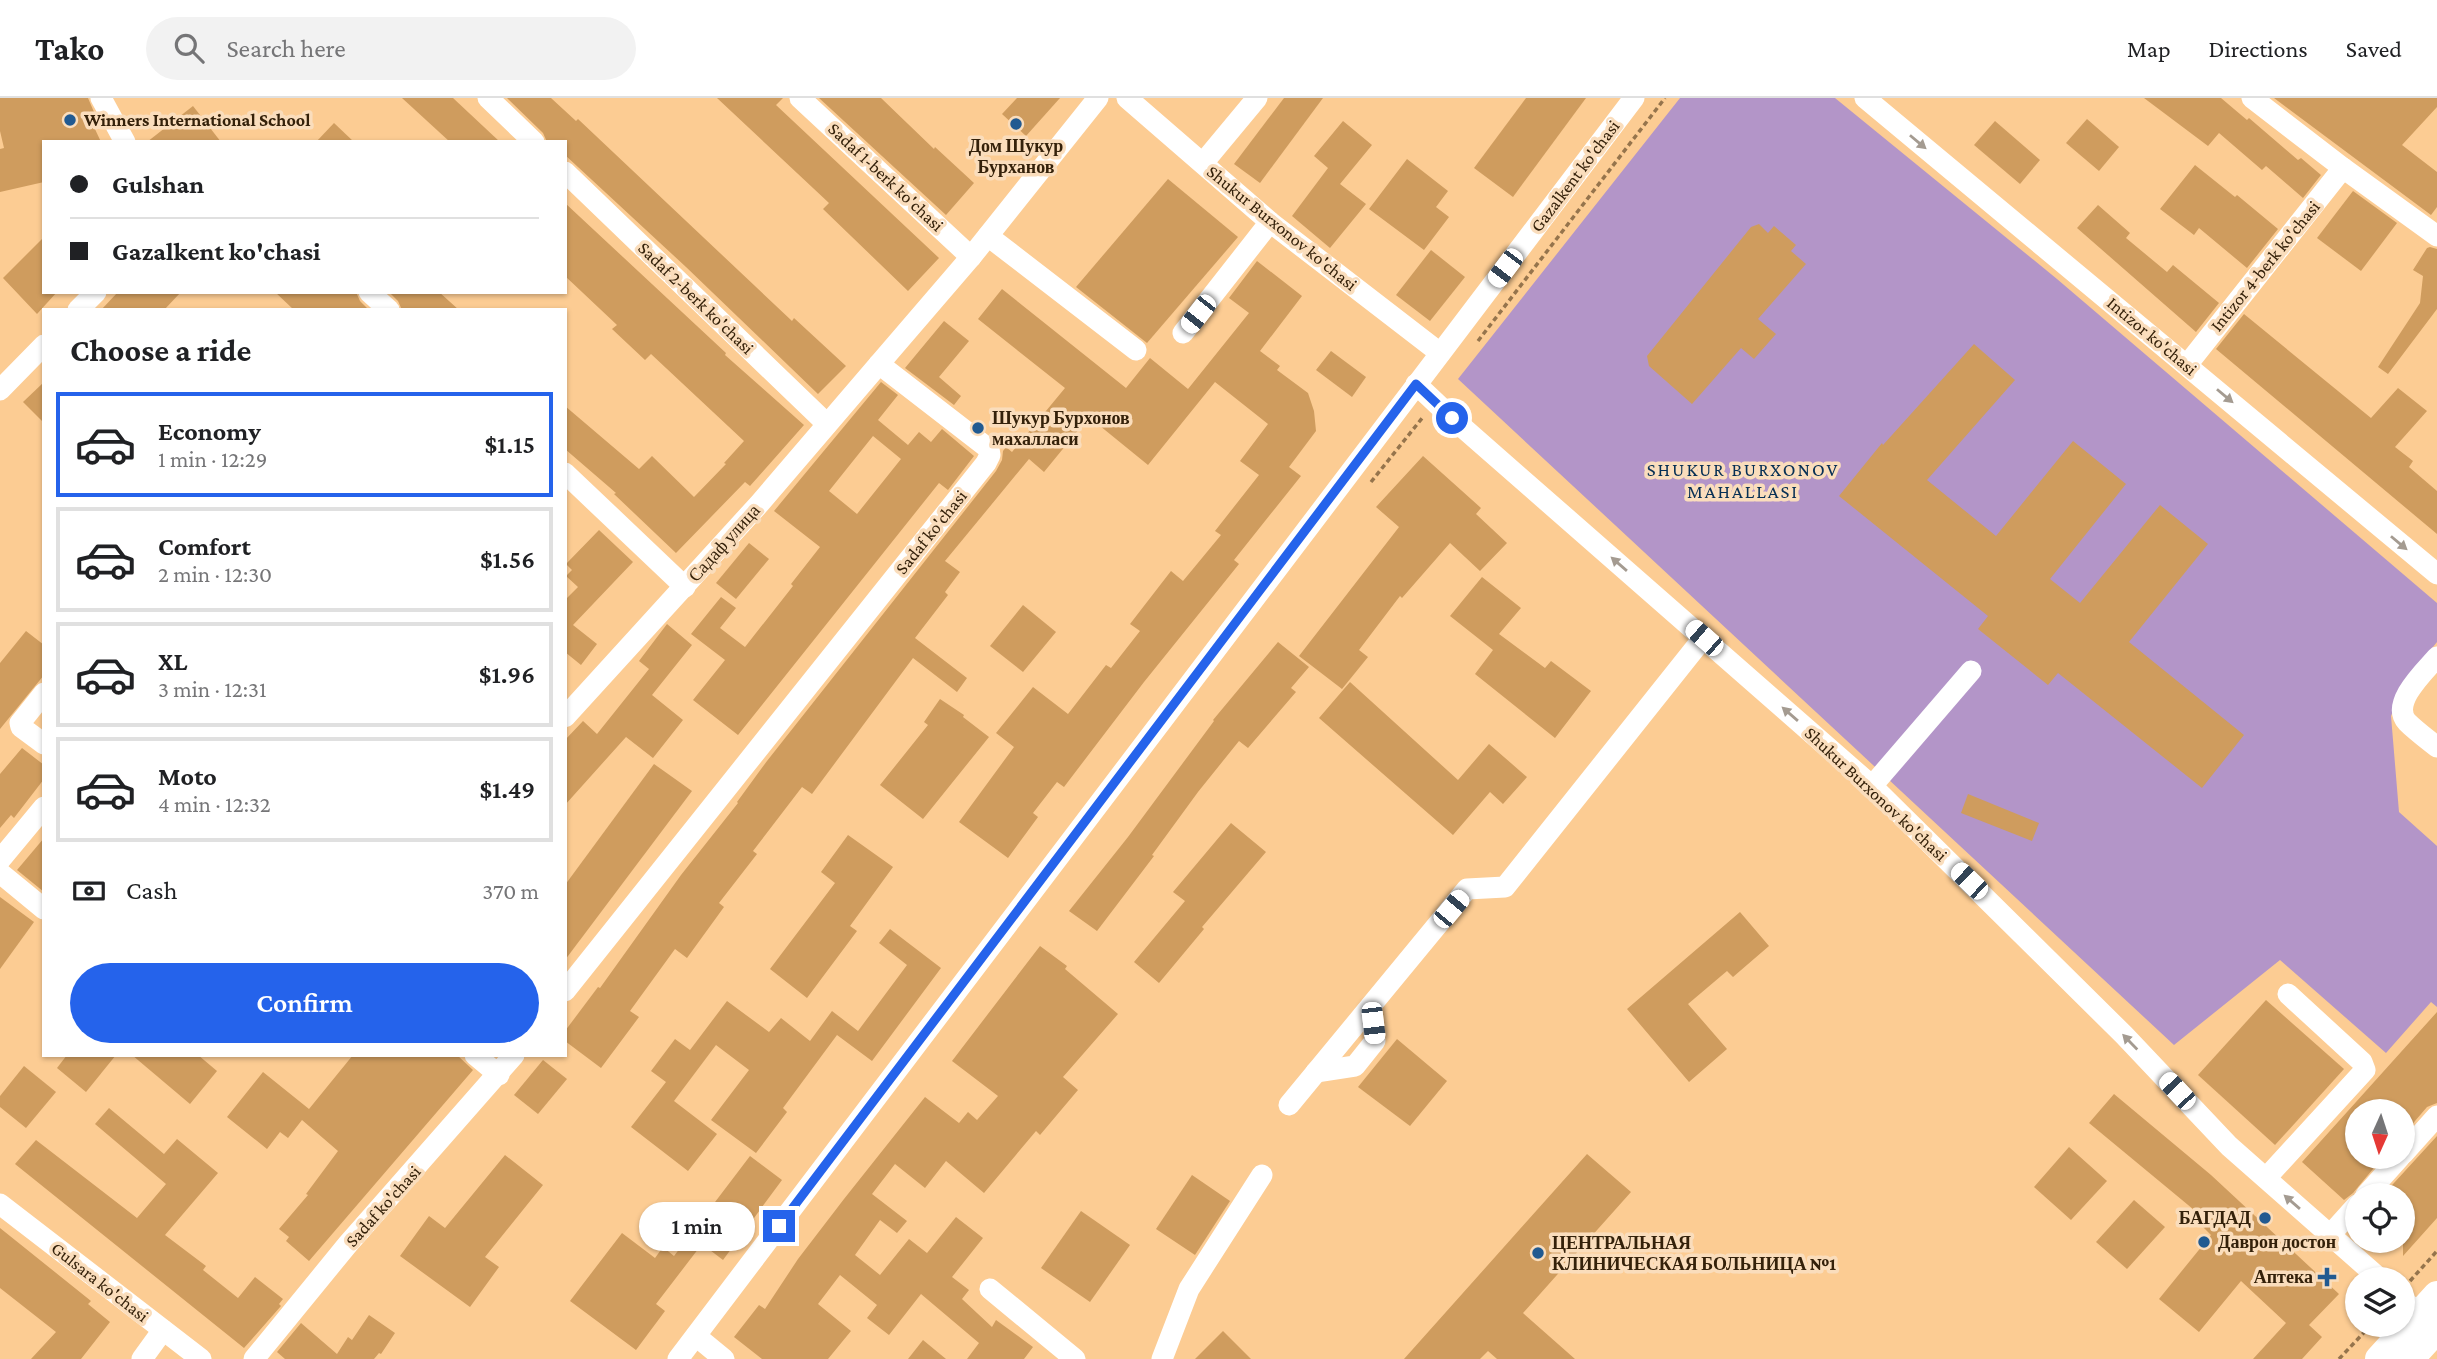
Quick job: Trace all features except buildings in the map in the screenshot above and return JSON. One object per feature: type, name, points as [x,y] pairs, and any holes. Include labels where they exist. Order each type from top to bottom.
[{"type":"main road","points":[[2379,1359],[2428,1316]]},
{"type":"main road","points":[[2410,1359],[2428,1316]]},
{"type":"street","points":[[101,98],[124,140]]},
{"type":"street","points":[[488,98],[532,140]]},
{"type":"street","name":"Sadaf 1-berk ko'chasi","points":[[800,98],[971,257]]},
{"type":"street","points":[[879,364],[971,257],[1098,98]]},
{"type":"street","name":"Shukur Burxonov ko'chasi","points":[[1127,98],[1270,222],[1440,353]]},
{"type":"street","points":[[1203,163],[1257,98]]},
{"type":"street","name":"Gazalkent ko'chasi","points":[[678,1359],[1634,98]]},
{"type":"street","name":"Intizor ko'chasi","points":[[1865,98],[2437,574]]},
{"type":"street","points":[[2252,98],[2437,236]]},
{"type":"street","name":"Intizor 4-berk ko'chasi","points":[[2187,365],[2343,168]]},
{"type":"street","name":"Sadaf 2-berk ko'chasi","points":[[567,174],[827,424]]},
{"type":"street","points":[[1183,333],[1270,222]]},
{"type":"street","points":[[988,236],[1136,350]]},
{"type":"street","points":[[81,308],[94,294]]},
{"type":"street","points":[[371,294],[387,308]]},
{"type":"street","points":[[0,390],[42,347]]},
{"type":"street","name":"Садаф улица","points":[[567,716],[685,587],[879,364]]},
{"type":"street","name":"Sadaf ko'chasi","points":[[567,987],[990,455],[989,449],[879,364]]},
{"type":"street","name":"Shukur Burxonov ko'chasi","points":[[1416,384],[1872,786],[2124,1035],[2229,1146],[2366,1267]]},
{"type":"street","points":[[567,475],[685,587]]},
{"type":"street","points":[[1289,1105],[1467,890],[1505,887],[1704,638]]},
{"type":"street","points":[[2437,657],[2406,695],[2402,707],[2405,720],[2437,747]]},
{"type":"street","points":[[1872,786],[1971,671]]},
{"type":"street","points":[[42,696],[20,723],[21,727],[42,743]]},
{"type":"street","points":[[0,860],[42,809]]},
{"type":"street","points":[[0,873],[42,907]]},
{"type":"street","points":[[2266,1178],[2365,1070],[2362,1062],[2288,995]]},
{"type":"street","points":[[477,1057],[499,1075]]},
{"type":"street","name":"Sadaf ko'chasi","points":[[254,1359],[348,1244],[512,1057]]},
{"type":"street","points":[[2415,1141],[2437,1116]]},
{"type":"street","points":[[2377,1183],[2389,1169]]},
{"type":"street","points":[[1162,1359],[1189,1289],[1262,1175]]},
{"type":"street","name":"Gulsara ko'chasi","points":[[3,1213],[201,1359]]},
{"type":"street","points":[[2330,1235],[2345,1218]]},
{"type":"street","points":[[990,1289],[1075,1359]]},
{"type":"street","points":[[142,1359],[163,1330]]},
{"type":"street","points":[[696,1336],[724,1359]]},
{"type":"path","points":[[1474,346],[1665,98]]},
{"type":"path","points":[[1413,429],[1423,416]]},
{"type":"path","points":[[2415,1276],[2437,1251]]},
{"type":"path","points":[[2339,1359],[2360,1337]]},
{"type":"shaded area","points":[[1680,98],[1835,98],[2057,279],[2437,603],[2437,642],[2406,680],[2391,716],[2399,812],[2437,846],[2437,1007],[2431,1002],[2386,1053],[2280,960],[2174,1045],[1458,379]]},
{"type":"place","name":"Winners International School","points":[[70,120]]},
{"type":"place","name":"Дом Шукур Бурханов","points":[[1016,124]]},
{"type":"place","name":"Шукур Бурхонов махалласи","points":[[978,428]]},
{"type":"place","name":"БАГДАД","points":[[2265,1218]]},
{"type":"place","name":"Даврон достон","points":[[2204,1242]]},
{"type":"place","name":"ЦЕНТРАЛЬНАЯ КЛИНИЧЕСКАЯ БОЛЬНИЦА №1","points":[[1538,1253]]},
{"type":"place","name":"Аптека","points":[[2327,1277]]},
{"type":"district","name":"SHUKUR BURXONOV MAHALLASI","points":[[1743,480]]},
{"type":"route","points":[[779,1226],[1416,384],[1452,418]]}]
